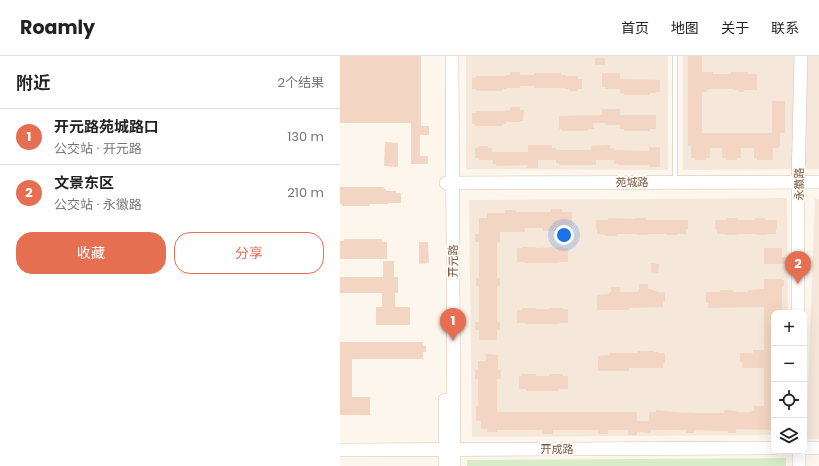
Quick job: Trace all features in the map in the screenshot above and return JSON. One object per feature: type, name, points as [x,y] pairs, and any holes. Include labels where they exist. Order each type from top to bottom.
[{"type":"street","name":"开元路","points":[[445,56],[449,183]]},
{"type":"street","name":"开元路","points":[[445,466],[449,450],[449,183],[452,56]]},
{"type":"street","name":"永徽路","points":[[798,310],[798,182],[801,56]]},
{"type":"street","name":"苑城路","points":[[449,183],[819,182]]},
{"type":"street","name":"开成路","points":[[340,450],[771,448]]},
{"type":"street","points":[[807,448],[819,448]]},
{"type":"street","name":"开元路","points":[[449,450],[454,466]]},
{"type":"street","points":[[799,454],[799,466]]},
{"type":"lane","points":[[675,56],[675,182]]},
{"type":"shaded area","points":[[466,56],[668,56],[668,170],[466,169]]},
{"type":"shaded area","points":[[683,56],[819,56],[819,169],[683,170]]},
{"type":"shaded area","points":[[787,198],[788,310],[771,310],[771,435],[472,437],[469,200]]},
{"type":"shaded area","points":[[815,199],[819,199],[819,439],[807,439]]},
{"type":"green space","points":[[786,458],[786,466],[467,466],[467,460]]},
{"type":"building","points":[[340,56],[421,56],[421,126],[429,126],[429,135],[420,135],[420,156],[428,156],[428,164],[411,164],[411,123],[340,123]]},
{"type":"building","points":[[688,56],[702,56],[702,72],[713,72],[713,74],[731,74],[731,72],[748,72],[748,74],[757,74],[757,90],[744,90],[744,92],[739,92],[739,90],[734,89],[710,89],[707,90],[707,92],[702,92],[702,133],[772,133],[772,101],[785,101],[785,133],[780,133],[779,148],[773,148],[773,160],[757,160],[757,158],[754,158],[754,148],[741,148],[741,158],[737,158],[737,160],[726,160],[726,158],[722,158],[722,148],[710,148],[710,158],[706,158],[706,160],[695,160],[695,158],[691,158],[691,146],[688,146]]},
{"type":"building","points":[[595,58],[605,58],[605,65],[595,65]]},
{"type":"building","points":[[510,72],[520,72],[520,75],[534,75],[534,73],[561,73],[561,75],[565,76],[578,76],[578,79],[582,79],[582,89],[578,89],[578,91],[569,91],[569,89],[565,88],[534,88],[534,86],[520,86],[520,88],[502,89],[502,91],[476,91],[476,89],[472,89],[472,78],[476,78],[476,76],[506,76],[510,75]]},
{"type":"building","points":[[602,73],[620,73],[620,79],[660,80],[660,92],[650,93],[650,95],[624,95],[624,93],[620,93],[620,89],[605,89],[605,87],[602,87]]},
{"type":"building","points":[[510,107],[520,107],[520,110],[524,110],[523,121],[506,122],[506,124],[503,124],[502,126],[475,126],[475,124],[472,124],[472,113],[476,113],[476,111],[506,111],[510,110]]},
{"type":"building","points":[[602,109],[620,109],[620,115],[656,115],[656,129],[650,129],[650,131],[624,131],[624,129],[620,129],[620,125],[593,123],[594,129],[588,129],[588,131],[562,131],[562,129],[559,129],[559,116],[602,115]]},
{"type":"building","points":[[385,142],[398,143],[398,167],[384,166]]},
{"type":"building","points":[[528,145],[552,145],[552,148],[556,148],[556,150],[591,150],[591,146],[610,145],[610,148],[614,148],[614,150],[649,151],[649,147],[660,147],[660,167],[649,167],[649,165],[618,165],[614,164],[614,160],[596,160],[596,165],[559,165],[559,163],[556,163],[556,160],[538,160],[538,168],[527,168],[528,165],[496,166],[496,164],[493,164],[493,160],[479,160],[479,158],[475,158],[475,148],[478,148],[478,146],[488,146],[488,148],[492,148],[492,152],[528,152]]},
{"type":"building","points":[[340,187],[383,187],[387,191],[396,191],[396,193],[401,193],[401,203],[370,204],[370,206],[342,206],[342,204],[340,204]]},
{"type":"building","points":[[551,209],[562,209],[562,212],[572,212],[572,231],[543,231],[543,228],[525,228],[525,232],[500,232],[500,242],[497,243],[497,278],[500,278],[500,286],[497,286],[497,322],[500,322],[500,330],[497,330],[497,340],[479,340],[479,330],[475,330],[475,322],[479,322],[479,286],[476,286],[476,278],[479,278],[479,242],[475,242],[475,234],[479,234],[479,218],[487,218],[487,213],[505,213],[505,210],[516,210],[516,212],[551,212]]},
{"type":"building","points":[[608,218],[688,220],[688,229],[686,229],[686,234],[678,235],[617,234],[617,236],[606,236],[597,234],[596,220],[608,220]]},
{"type":"building","points":[[727,218],[737,218],[737,220],[755,220],[755,218],[765,218],[765,220],[777,220],[776,234],[717,234],[717,229],[715,229],[715,220],[727,220]]},
{"type":"building","points":[[344,239],[382,239],[382,242],[387,242],[387,259],[340,259],[340,241],[344,241]]},
{"type":"building","points":[[419,242],[428,242],[429,263],[419,264]]},
{"type":"building","points":[[517,248],[568,248],[568,262],[517,262]]},
{"type":"building","points":[[764,248],[782,248],[782,257],[785,257],[785,264],[764,264]]},
{"type":"building","points":[[383,261],[394,261],[394,277],[398,277],[398,293],[395,293],[395,307],[410,307],[410,325],[376,325],[376,307],[382,307],[382,293],[340,293],[340,277],[383,277]]},
{"type":"building","points":[[651,263],[659,264],[658,273],[651,272]]},
{"type":"building","points":[[764,279],[784,280],[784,286],[782,286],[782,310],[771,310],[771,430],[736,429],[736,433],[728,433],[728,431],[694,430],[694,433],[686,433],[686,430],[651,430],[651,433],[637,432],[637,435],[628,435],[628,430],[608,430],[608,434],[598,434],[598,430],[553,430],[553,434],[542,434],[542,430],[497,430],[497,432],[487,432],[487,429],[481,429],[481,421],[476,421],[476,406],[478,406],[478,379],[475,379],[475,370],[478,370],[478,361],[486,361],[486,354],[498,355],[498,370],[501,370],[501,379],[497,379],[497,412],[637,412],[637,421],[649,421],[649,412],[656,412],[656,410],[695,413],[724,413],[726,410],[737,412],[754,411],[754,406],[764,406],[764,368],[742,368],[740,353],[753,353],[753,350],[764,350],[764,307],[708,308],[708,303],[706,303],[706,292],[733,290],[733,292],[748,292],[748,290],[764,289]]},
{"type":"building","points":[[639,284],[648,284],[648,289],[657,292],[665,292],[665,302],[663,302],[663,307],[629,308],[629,310],[597,310],[597,295],[609,294],[609,292],[611,292],[611,287],[620,287],[620,292],[638,292]]},
{"type":"building","points":[[522,308],[568,309],[568,323],[517,323],[517,310],[522,310]]},
{"type":"building","points":[[340,342],[423,342],[423,346],[426,346],[426,352],[423,352],[423,359],[352,359],[352,397],[370,397],[370,415],[340,415]]},
{"type":"building","points":[[638,351],[665,353],[665,363],[663,363],[663,368],[629,368],[629,371],[598,371],[598,356],[609,355],[609,353],[638,353]]},
{"type":"building","points":[[522,374],[549,376],[549,374],[563,374],[563,376],[568,376],[568,389],[559,389],[559,391],[526,391],[526,389],[519,389],[519,376],[522,376]]},
{"type":"place","name":"文景东区","points":[[798,284]]},
{"type":"place","name":"开元路苑城路口","points":[[453,341]]}]
